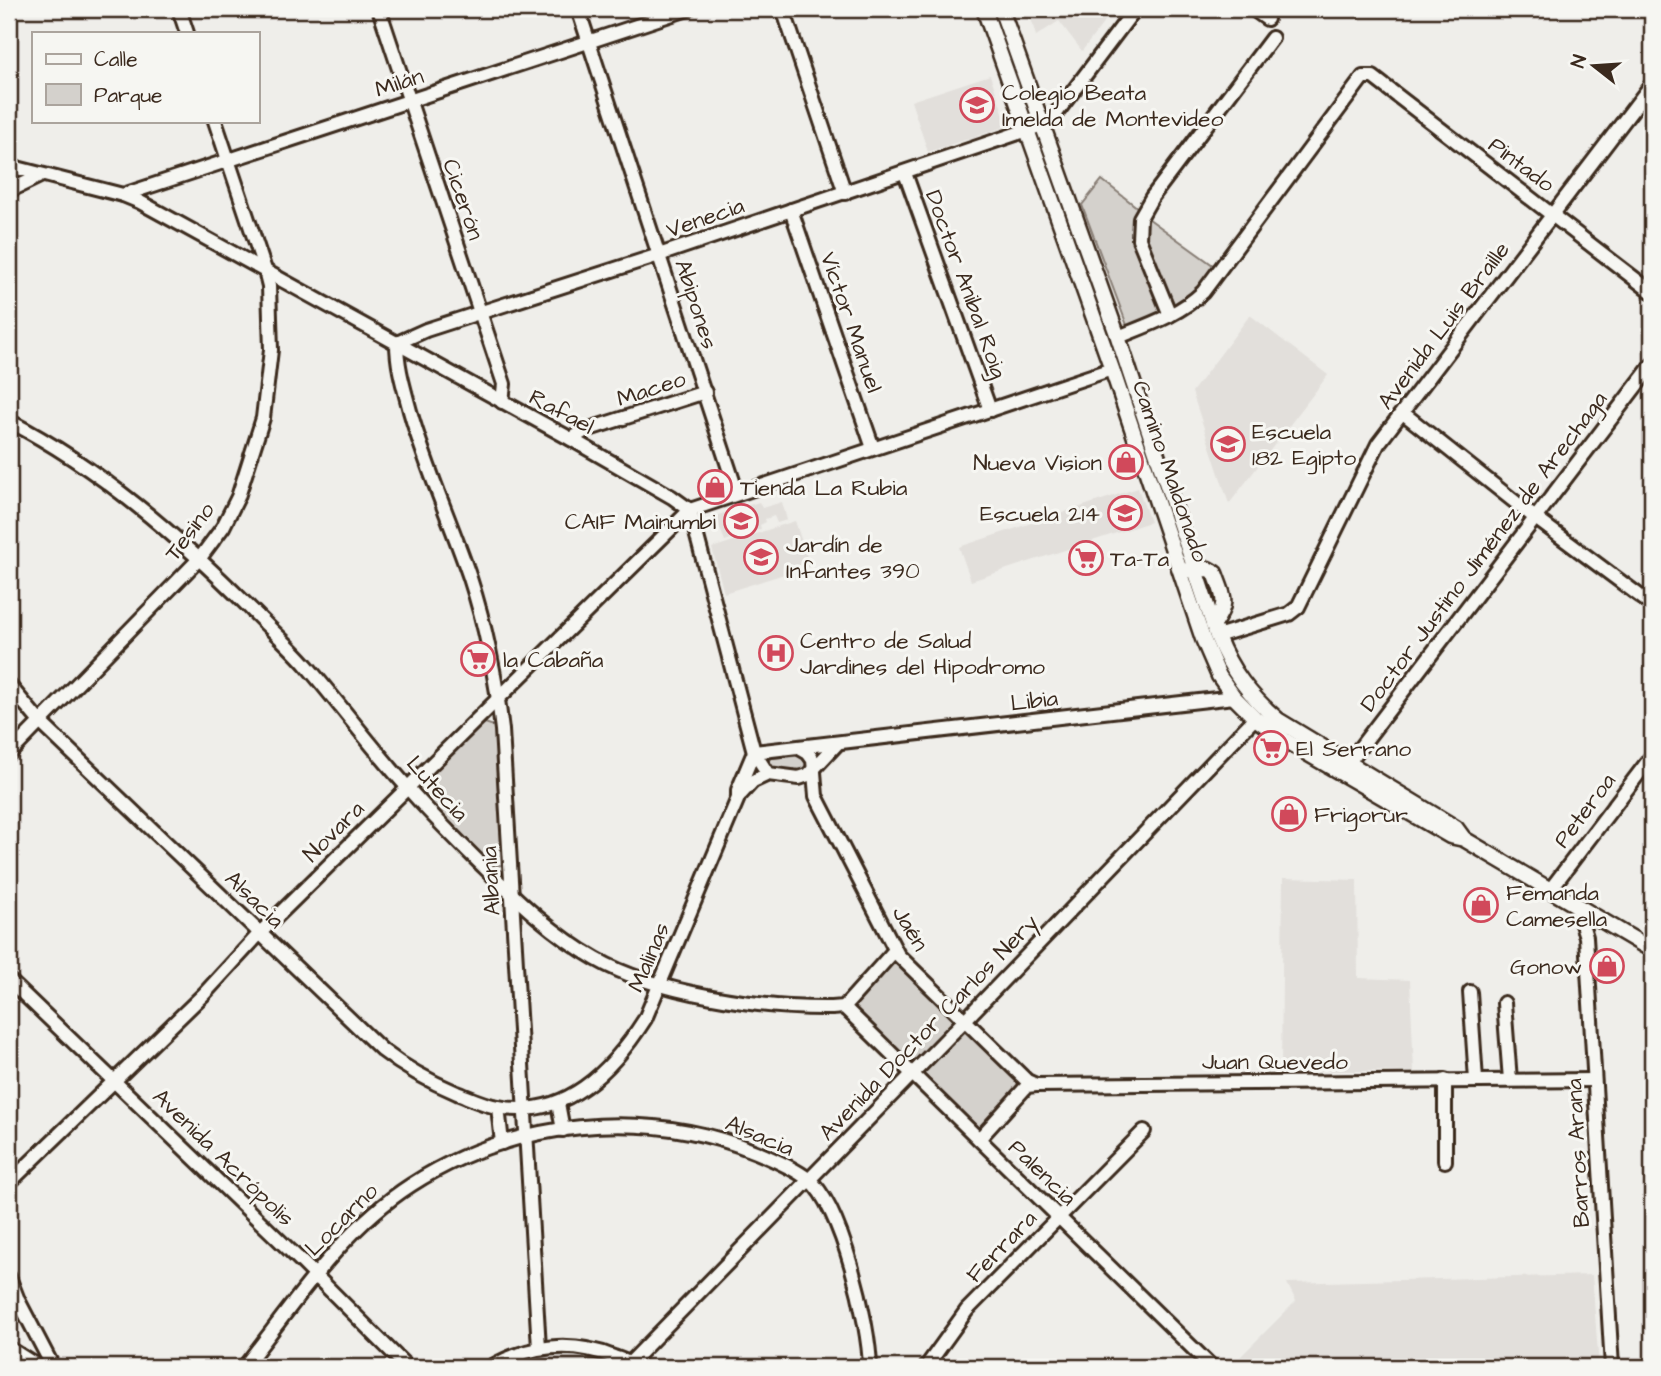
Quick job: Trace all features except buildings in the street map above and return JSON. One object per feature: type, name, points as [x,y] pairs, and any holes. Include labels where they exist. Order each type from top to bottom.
[{"type":"main road","name":"Camino Maldonado","points":[[984,9],[1026,132],[1187,570]]},
{"type":"main road","name":"Camino Maldonado","points":[[1001,9],[1118,337],[1187,570],[1209,657],[1234,697],[1255,718],[1286,741],[1344,768]]},
{"type":"main road","points":[[1187,570],[1212,570],[1219,583],[1224,608],[1215,630]]},
{"type":"main road","name":"Camino Maldonado","points":[[1215,630],[1232,669],[1252,697],[1286,726],[1344,768],[1450,836],[1464,839],[1652,950]]},
{"type":"street","points":[[179,9],[187,32]]},
{"type":"street","name":"Cicerón","points":[[379,9],[503,384],[502,402]]},
{"type":"street","name":"Abipones","points":[[578,9],[737,493]]},
{"type":"street","name":"Milán","points":[[123,195],[688,9]]},
{"type":"street","points":[[783,9],[845,193]]},
{"type":"street","points":[[1026,132],[1052,119],[1136,9]]},
{"type":"street","points":[[1253,9],[1267,19]]},
{"type":"street","points":[[1118,337],[1170,315],[1139,239],[1138,228],[1144,209],[1272,38]]},
{"type":"street","name":"Pintado","points":[[1170,315],[1195,300],[1217,276],[1363,77],[1373,77],[1652,292]]},
{"type":"street","name":"Avenida Luis Braille","points":[[1215,630],[1289,614],[1298,607],[1378,444],[1652,84]]},
{"type":"street","name":"Tesino","points":[[9,754],[200,558],[223,527],[238,497],[263,418],[271,350],[269,286],[215,122]]},
{"type":"street","name":"Venecia","points":[[397,343],[426,330],[1026,132]]},
{"type":"street","name":"Rafael","points":[[9,166],[123,195],[140,202],[571,439],[690,510]]},
{"type":"street","name":"Doctor Anibal Roig","points":[[905,173],[990,410]]},
{"type":"street","points":[[9,191],[42,175]]},
{"type":"street","name":"Víctor Manuel","points":[[792,210],[873,448]]},
{"type":"street","name":"Albania","points":[[397,343],[399,370],[420,445],[470,579],[488,643],[498,697],[538,1348]]},
{"type":"street","name":"Doctor Justino Jiménez de Arechaga","points":[[1344,768],[1652,365]]},
{"type":"street","points":[[838,744],[815,768],[799,778],[790,779],[768,774],[754,752],[690,510],[1112,369]]},
{"type":"street","name":"Maceo","points":[[571,439],[586,430],[705,392]]},
{"type":"street","points":[[1403,413],[1534,517],[1652,605]]},
{"type":"street","name":"Lutecia","points":[[9,421],[100,477],[200,558],[304,663],[407,788],[532,915],[596,959],[658,985],[735,1000],[817,1009],[844,1007]]},
{"type":"street","name":"Novara","points":[[9,1183],[204,994],[260,933],[690,510]]},
{"type":"street","name":"Alsacia","points":[[9,685],[40,722],[394,1059],[436,1083],[498,1107],[525,1108]]},
{"type":"street","name":"Libia","points":[[754,752],[801,749],[1234,697]]},
{"type":"street","name":"Avenida Doctor Carlos Nery","points":[[491,1367],[538,1348],[569,1346],[590,1349],[632,1365],[1255,718]]},
{"type":"street","points":[[801,749],[813,760],[815,768]]},
{"type":"street","name":"Malinas","points":[[738,798],[738,790],[754,752]]},
{"type":"street","name":"Peteroa","points":[[1550,890],[1652,756]]},
{"type":"street","name":"Jaén","points":[[815,768],[816,796],[895,950],[905,963],[1027,1081],[1036,1084]]},
{"type":"street","name":"Malinas","points":[[525,1108],[558,1103],[590,1084],[608,1069],[628,1045],[645,1019],[738,798],[753,780],[768,774]]},
{"type":"street","name":"Jaén","points":[[790,779],[816,796]]},
{"type":"street","name":"Barros Arana","points":[[1576,905],[1586,937],[1612,1367]]},
{"type":"street","points":[[1586,937],[1596,925],[1608,923]]},
{"type":"street","points":[[844,1007],[895,950]]},
{"type":"street","name":"Avenida Acrópolis","points":[[9,980],[407,1367]]},
{"type":"street","points":[[1470,992],[1476,1080]]},
{"type":"street","points":[[1504,1003],[1510,1080]]},
{"type":"street","name":"Palencia","points":[[844,1007],[1212,1367]]},
{"type":"street","points":[[1445,1080],[1445,1161]]},
{"type":"street","name":"Juan Quevedo","points":[[1036,1084],[1594,1080]]},
{"type":"street","points":[[979,1139],[1027,1086],[1036,1084]]},
{"type":"street","points":[[558,1103],[563,1130]]},
{"type":"street","points":[[498,1107],[502,1143]]},
{"type":"street","name":"Alsacia","points":[[527,1136],[563,1130],[635,1125],[687,1131],[729,1141],[810,1180]]},
{"type":"street","name":"Ferrara","points":[[926,1367],[967,1310],[1144,1131]]},
{"type":"street","name":"Locarno","points":[[244,1367],[315,1275],[364,1220],[397,1194],[459,1158],[527,1136]]},
{"type":"street","points":[[810,1180],[831,1213],[854,1273],[865,1314],[870,1367]]},
{"type":"street","points":[[9,1277],[53,1367]]},
{"type":"street","points":[[9,1348],[39,1367]]},
{"type":"shaded area","points":[[1020,9],[1114,9],[1082,51],[1059,21],[1036,36],[1029,12],[1022,14]]},
{"type":"shaded area","points":[[990,75],[1006,121],[1002,128],[928,152],[911,101]]},
{"type":"shaded area","points":[[1250,315],[1328,375],[1229,504],[1192,392]]},
{"type":"shaded area","points":[[1138,488],[1150,522],[971,581],[959,547]]},
{"type":"shaded area","name":"CAIF Mainumbi","points":[[759,502],[762,508],[782,502],[787,520],[777,523],[774,516],[765,519],[766,522],[760,525],[761,529],[737,533],[737,537],[725,541],[715,516]]},
{"type":"shaded area","name":"Jardín de Infantes 390","points":[[795,521],[810,566],[724,593],[712,548]]},
{"type":"shaded area","points":[[1283,878],[1357,880],[1358,978],[1410,980],[1414,1072],[1281,1070]]},
{"type":"shaded area","points":[[1592,1275],[1599,1367],[1230,1367],[1296,1301],[1287,1283]]},
{"type":"green space","points":[[1037,133],[1187,564],[1185,565],[1035,134]]},
{"type":"green space","points":[[1102,180],[1138,208],[1134,229],[1161,308],[1160,313],[1128,328],[1082,205]]},
{"type":"green space","points":[[1145,216],[1217,268],[1205,284],[1178,307],[1171,306],[1143,236]]},
{"type":"green space","points":[[485,723],[494,726],[496,730],[504,860],[502,865],[492,867],[419,793],[419,788],[479,725]]},
{"type":"green space","points":[[805,755],[812,763],[801,773],[770,771],[766,762],[771,758]]},
{"type":"green space","points":[[892,962],[899,964],[955,1017],[954,1022],[916,1061],[908,1062],[855,1011],[854,1002]]},
{"type":"green space","points":[[964,1031],[972,1035],[1021,1084],[984,1131],[978,1131],[921,1074]]},
{"type":"green space","points":[[561,1353],[591,1356],[619,1367],[499,1367],[511,1362]]},
{"type":"place","name":"Colegio Beata Imelda de Montevideo","points":[[977,105]]},
{"type":"place","name":"Escuela 182 Egipto","points":[[1228,444]]},
{"type":"place","name":"Nueva Vision","points":[[1126,462]]},
{"type":"place","name":"Tienda La Rubia","points":[[715,487]]},
{"type":"place","name":"Escuela 214","points":[[1125,513]]},
{"type":"place","name":"CAIF Mainumbi","points":[[741,521]]},
{"type":"place","name":"Jardín de Infantes 390","points":[[761,557]]},
{"type":"place","name":"Ta-Ta","points":[[1086,558]]},
{"type":"place","name":"Centro de Salud Jardines del Hipodromo","points":[[776,653]]},
{"type":"place","name":"la Cabaña","points":[[478,659]]},
{"type":"place","name":"El Serrano","points":[[1271,748]]},
{"type":"place","name":"Frigorur","points":[[1289,814]]},
{"type":"place","name":"Femanda Camesella","points":[[1481,905]]},
{"type":"place","name":"Gonow","points":[[1607,966]]}]
